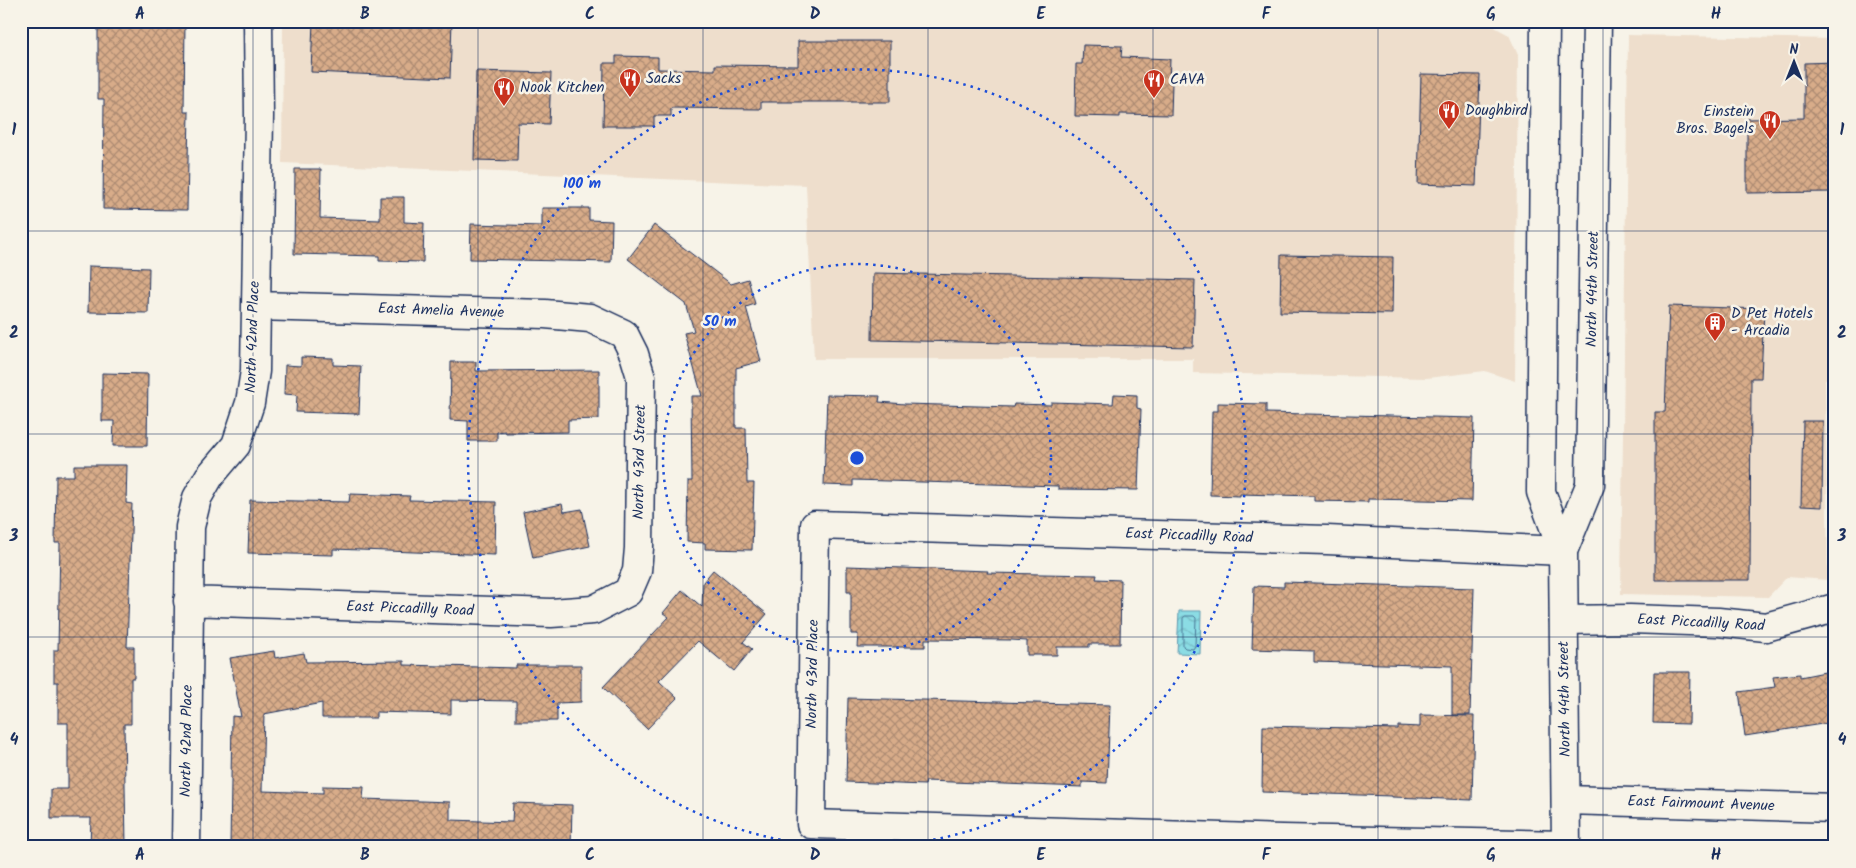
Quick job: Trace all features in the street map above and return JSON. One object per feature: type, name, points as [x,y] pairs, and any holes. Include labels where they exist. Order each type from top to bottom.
[{"type":"street","name":"North 42nd Place","points":[[186,847],[190,527],[197,498],[209,478],[236,445],[250,403],[255,371],[259,116],[258,21]]},
{"type":"street","name":"North 44th Street","points":[[1545,21],[1541,492],[1563,551],[1566,846]]},
{"type":"street","name":"North 44th Street","points":[[1563,551],[1590,485],[1597,21]]},
{"type":"street","name":"East Amelia Avenue","points":[[256,306],[544,314],[590,318],[624,334]]},
{"type":"street","name":"North 43rd Street","points":[[624,334],[634,354],[641,377],[639,548],[637,571],[628,592]]},
{"type":"street","name":"East Piccadilly Road","points":[[815,525],[1326,540],[1563,551]]},
{"type":"street","name":"North 43rd Place","points":[[815,525],[811,824],[1283,840],[1566,846]]},
{"type":"street","name":"East Piccadilly Road","points":[[188,601],[551,613],[593,610],[628,592]]},
{"type":"street","name":"East Piccadilly Road","points":[[1564,620],[1630,619],[1718,622],[1766,628],[1835,608]]},
{"type":"street","name":"East Fairmount Avenue","points":[[1566,800],[1835,808]]},
{"type":"shaded area","points":[[283,21],[1402,21],[1489,24],[1509,35],[1518,55],[1515,381],[1485,371],[1427,378],[1193,373],[1193,359],[814,359],[806,185],[282,163]]},
{"type":"shaded area","points":[[1628,35],[1835,39],[1835,380],[1825,379],[1828,580],[1787,577],[1768,597],[1621,594]]},
{"type":"water","points":[[1179,611],[1201,611],[1200,654],[1177,653]]},
{"type":"building","points":[[98,21],[185,21],[184,112],[189,112],[187,210],[103,209],[104,99],[98,99]]},
{"type":"building","points":[[313,21],[452,21],[450,78],[311,72]]},
{"type":"building","points":[[798,41],[890,41],[890,102],[761,102],[761,109],[671,108],[671,116],[654,116],[654,126],[603,126],[604,63],[616,63],[616,56],[658,57],[658,69],[715,70],[715,65],[798,66]]},
{"type":"building","points":[[1083,45],[1122,46],[1121,57],[1170,59],[1169,83],[1172,83],[1171,115],[1120,114],[1120,117],[1075,116],[1076,64],[1082,64]]},
{"type":"building","points":[[1835,62],[1833,192],[1747,193],[1747,119],[1804,118],[1804,63]]},
{"type":"building","points":[[476,71],[551,73],[549,124],[518,123],[517,161],[474,160]]},
{"type":"building","name":"Doughbird","points":[[1421,74],[1480,75],[1476,186],[1418,184]]},
{"type":"building","points":[[295,169],[321,169],[320,218],[380,220],[380,197],[404,197],[404,222],[424,223],[423,262],[379,261],[379,256],[294,254]]},
{"type":"building","points":[[542,208],[589,208],[589,220],[612,221],[611,262],[470,259],[471,224],[542,226]]},
{"type":"building","points":[[654,225],[731,284],[748,279],[755,304],[746,307],[761,361],[736,368],[736,428],[746,428],[747,483],[754,483],[752,550],[705,549],[705,543],[687,542],[688,481],[692,481],[691,396],[702,396],[684,333],[694,331],[686,304],[628,259]]},
{"type":"building","points":[[1281,255],[1393,257],[1392,314],[1280,312]]},
{"type":"building","points":[[89,266],[149,268],[148,313],[88,312]]},
{"type":"building","points":[[873,273],[1195,280],[1193,347],[872,340]]},
{"type":"building","points":[[1669,306],[1764,309],[1761,378],[1751,378],[1750,580],[1655,580],[1655,412],[1665,412]]},
{"type":"building","points":[[301,357],[333,358],[333,365],[361,366],[359,414],[296,412],[297,395],[284,394],[285,365],[301,366]]},
{"type":"building","points":[[451,362],[476,362],[476,371],[599,370],[599,419],[568,420],[568,432],[506,433],[505,431],[497,432],[497,441],[468,441],[468,421],[450,420]]},
{"type":"building","points":[[102,373],[148,374],[147,446],[113,446],[114,421],[102,421]]},
{"type":"building","points":[[1114,394],[1137,395],[1137,408],[1141,409],[1138,490],[1058,489],[1058,486],[853,480],[853,486],[824,485],[827,395],[880,396],[879,402],[905,404],[1013,407],[1014,404],[1051,405],[1051,402],[1113,404]]},
{"type":"building","points":[[1218,403],[1266,404],[1266,413],[1474,418],[1472,501],[1368,499],[1368,502],[1314,501],[1314,496],[1210,495],[1212,411],[1218,411]]},
{"type":"building","points":[[1803,421],[1823,421],[1822,507],[1801,506]]},
{"type":"building","points":[[74,465],[127,465],[126,503],[132,504],[127,647],[134,647],[134,678],[131,678],[131,724],[124,724],[126,847],[90,847],[91,818],[51,818],[51,789],[68,789],[68,723],[58,723],[58,682],[54,682],[54,650],[58,650],[60,543],[55,543],[56,476],[74,476]]},
{"type":"building","points":[[350,494],[410,496],[409,500],[496,502],[495,555],[333,549],[333,555],[248,553],[250,500],[349,502]]},
{"type":"building","points":[[562,504],[564,512],[582,509],[590,546],[533,558],[523,512]]},
{"type":"building","points":[[847,566],[988,571],[987,573],[1097,575],[1096,579],[1121,580],[1120,644],[1089,644],[1089,647],[1057,647],[1057,655],[1027,655],[1027,641],[1012,640],[925,639],[925,647],[857,647],[858,634],[851,634],[851,592],[847,592]]},
{"type":"building","points":[[713,570],[767,614],[743,642],[752,649],[734,671],[698,641],[659,681],[677,698],[647,729],[603,687],[669,617],[663,613],[682,590],[702,607],[703,582]]},
{"type":"building","points":[[1284,582],[1474,588],[1470,715],[1452,715],[1452,666],[1314,662],[1314,651],[1252,649],[1254,586],[1284,587]]},
{"type":"building","points":[[274,651],[275,658],[304,653],[306,662],[404,661],[404,665],[516,668],[516,665],[581,665],[581,702],[557,703],[557,721],[516,721],[516,701],[451,700],[451,714],[376,712],[376,718],[322,718],[322,703],[264,714],[262,791],[323,793],[323,786],[364,787],[363,799],[450,802],[450,820],[512,822],[513,803],[572,805],[571,847],[230,847],[232,716],[241,717],[230,658]]},
{"type":"building","points":[[1835,670],[1835,722],[1745,736],[1739,692],[1775,687],[1773,677],[1800,674],[1800,677]]},
{"type":"building","points":[[1654,672],[1690,672],[1689,724],[1653,723]]},
{"type":"building","points":[[848,698],[1110,705],[1107,783],[1082,782],[1082,787],[926,781],[925,785],[846,782]]},
{"type":"building","points":[[1420,715],[1474,716],[1472,800],[1262,792],[1263,726],[1398,729],[1398,726],[1420,727]]},
{"type":"place","name":"Sacks","points":[[630,98]]},
{"type":"place","name":"CAVA","points":[[1154,99]]},
{"type":"place","name":"Nook Kitchen","points":[[504,107]]},
{"type":"place","name":"Doughbird","points":[[1449,130]]},
{"type":"place","name":"Einstein Bros. Bagels","points":[[1770,140]]},
{"type":"place","name":"D Pet Hotels - Arcadia","points":[[1715,342]]}]
